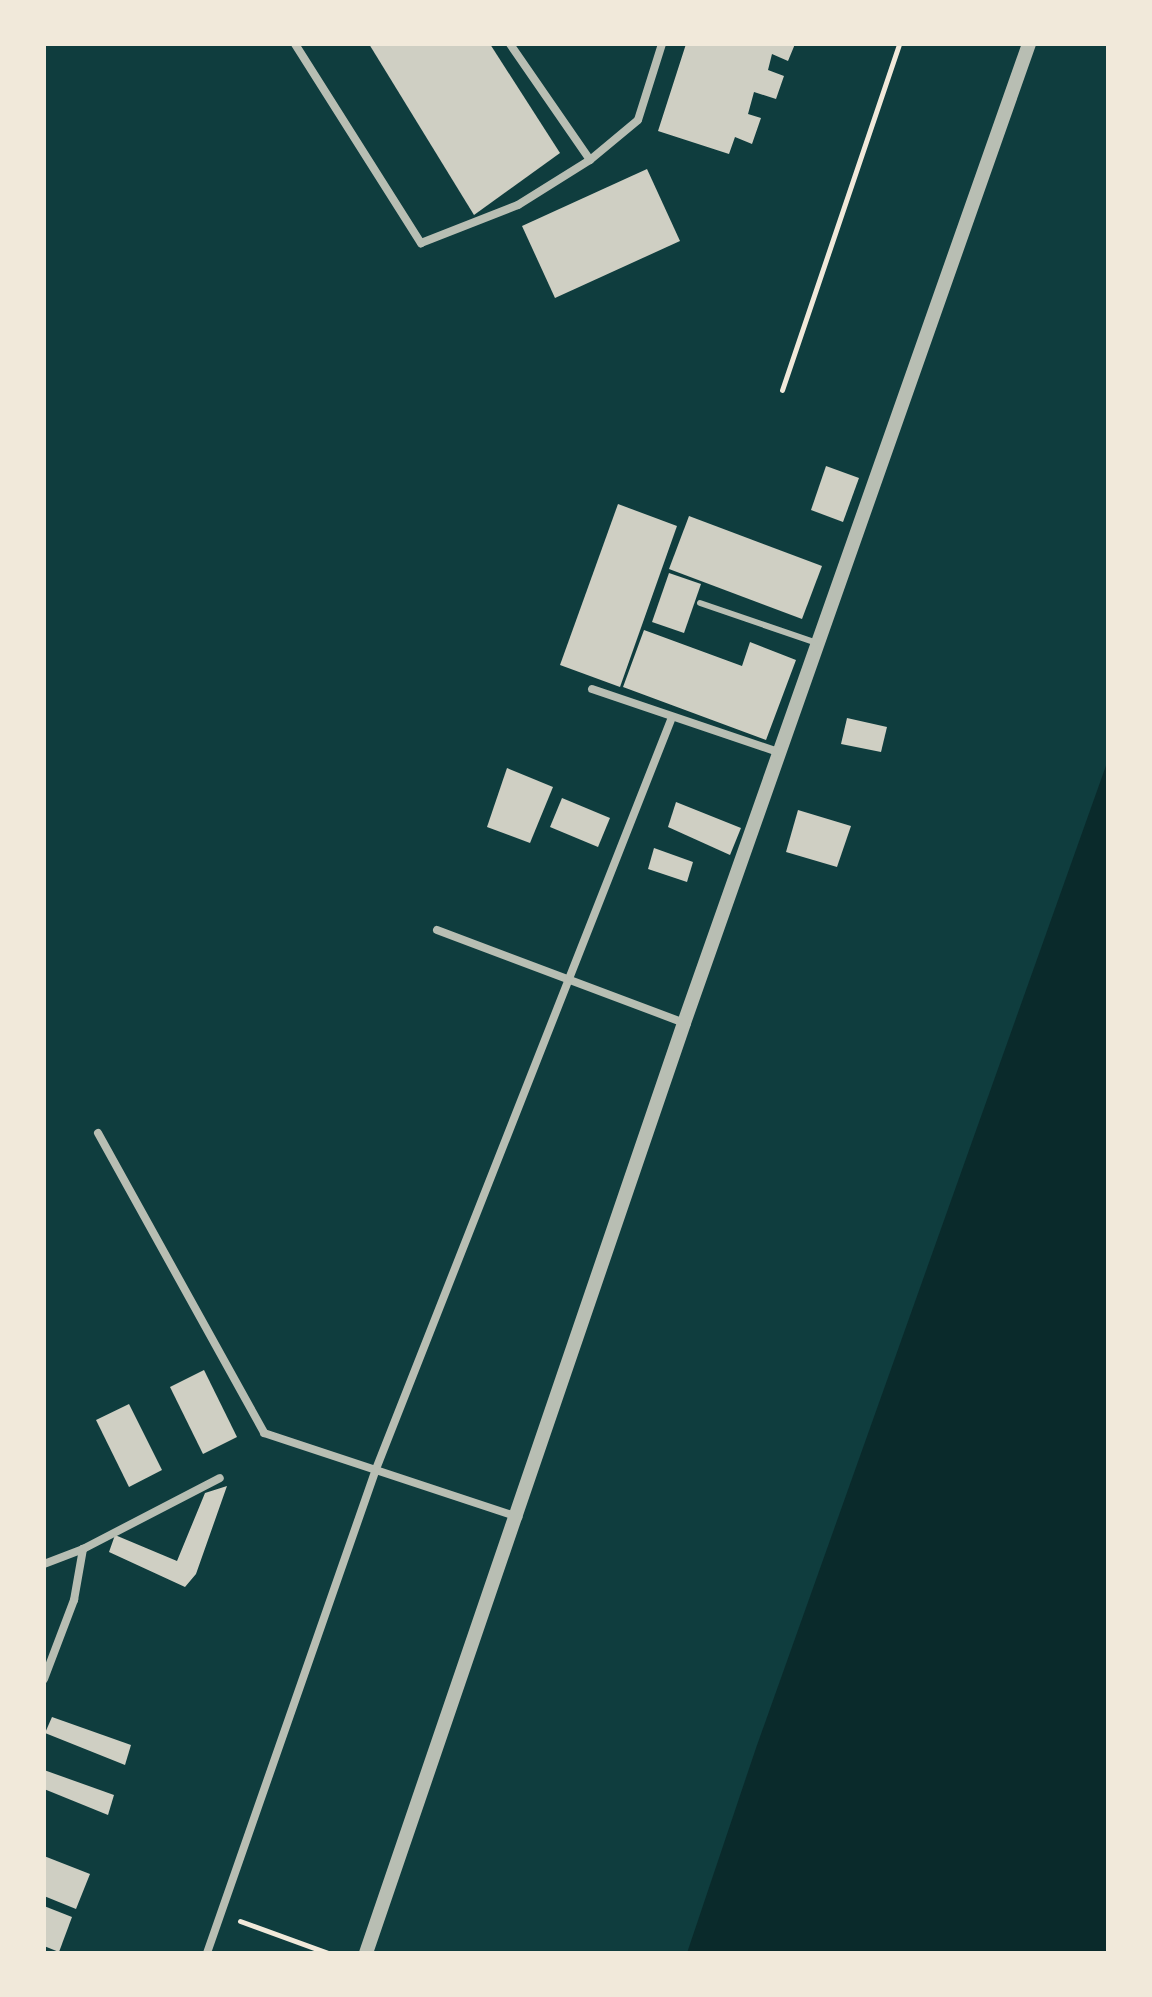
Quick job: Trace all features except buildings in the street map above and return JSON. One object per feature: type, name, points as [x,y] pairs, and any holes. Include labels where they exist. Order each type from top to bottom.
[{"type":"street","points":[[295,44],[421,243],[518,205],[590,160],[638,120],[662,44]]},
{"type":"street","points":[[510,44],[590,160]]},
{"type":"street","points":[[366,1953],[518,1517],[684,1023],[783,754],[1029,44]]},
{"type":"street","points":[[592,689],[783,754]]},
{"type":"street","points":[[207,1953],[376,1469],[672,717]]},
{"type":"street","points":[[437,930],[684,1023]]},
{"type":"street","points":[[98,1133],[264,1433],[518,1517]]},
{"type":"street","points":[[44,1564],[83,1549],[220,1478]]},
{"type":"street","points":[[44,1679],[74,1600],[83,1549]]},
{"type":"lane","points":[[700,603],[821,644]]},
{"type":"path","points":[[782,390],[899,44]]},
{"type":"path","points":[[221,1914],[328,1953]]},
{"type":"water","points":[[1108,760],[1108,1953],[687,1953],[756,1748]]}]
